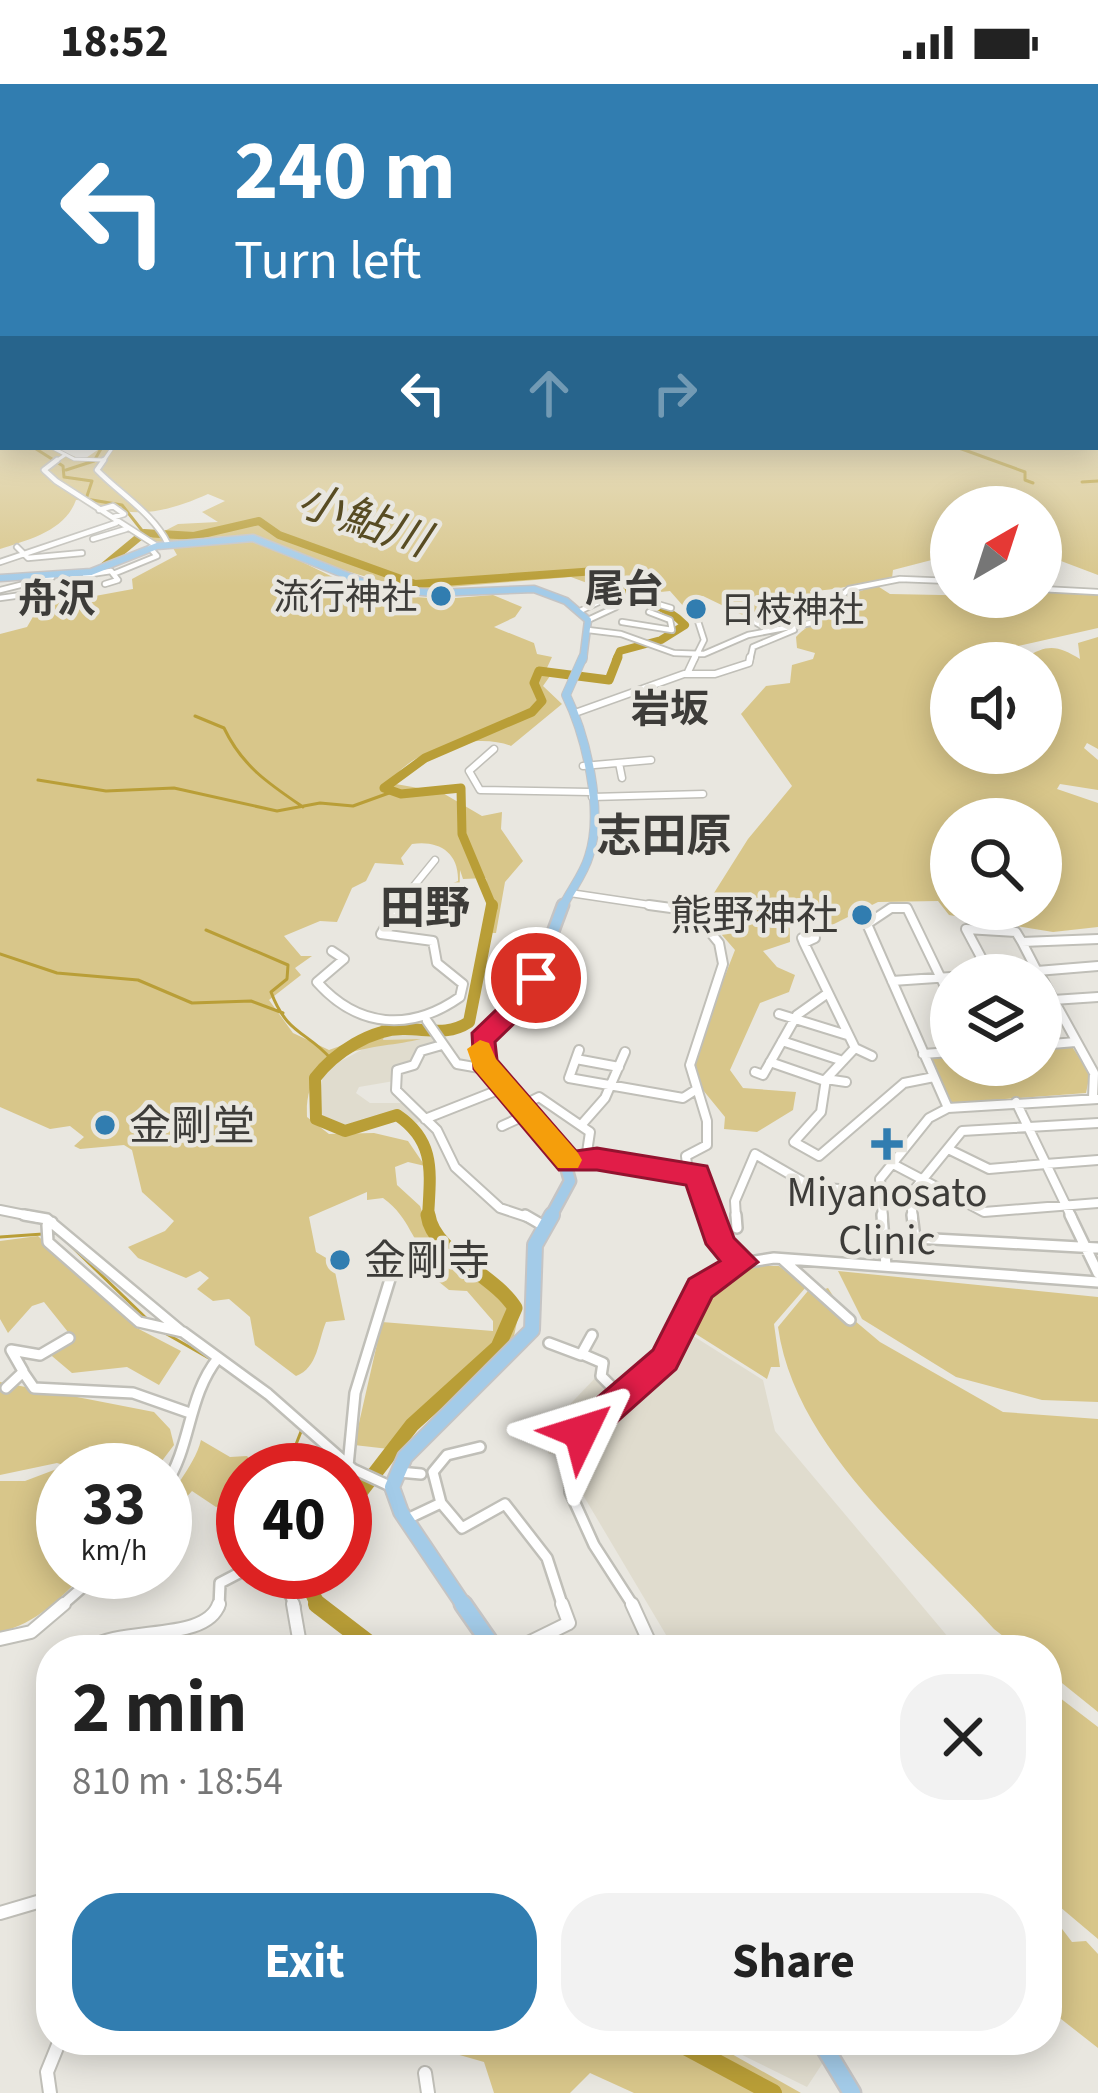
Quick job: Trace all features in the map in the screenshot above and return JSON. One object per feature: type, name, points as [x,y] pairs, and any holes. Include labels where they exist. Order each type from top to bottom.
[{"type":"main road","points":[[0,578],[85,573],[167,538],[265,539],[385,590],[534,589],[586,620],[566,695],[590,795],[590,855],[532,988],[482,1039],[481,1054],[569,1162],[570,1180],[532,1256],[536,1311],[532,1330],[405,1457],[387,1485],[405,1520],[485,1635]]},
{"type":"main road","points":[[829,2055],[852,2093]]},
{"type":"street","points":[[56,450],[104,461]]},
{"type":"street","points":[[111,450],[96,468],[109,488],[136,503],[142,516],[167,538]]},
{"type":"street","points":[[0,594],[85,573],[113,573],[158,556],[129,529],[76,502],[68,486],[46,475],[44,470],[65,455]]},
{"type":"street","points":[[1,562],[124,514],[112,506],[88,518]]},
{"type":"street","points":[[93,538],[129,529]]},
{"type":"street","points":[[85,533],[97,547]]},
{"type":"street","points":[[32,539],[43,546]]},
{"type":"street","points":[[17,547],[26,555],[82,553]]},
{"type":"street","points":[[107,586],[118,580],[113,573]]},
{"type":"street","points":[[586,620],[655,647],[700,655],[768,630],[814,621],[834,597],[849,589],[900,579],[930,580]]},
{"type":"street","points":[[1062,590],[1098,592]]},
{"type":"street","points":[[0,594],[22,596]]},
{"type":"street","points":[[586,620],[598,602]]},
{"type":"street","points":[[603,629],[624,620],[671,630],[670,620],[650,612],[658,605],[670,608]]},
{"type":"street","points":[[586,620],[616,607]]},
{"type":"street","points":[[687,674],[706,645],[706,628],[695,612]]},
{"type":"street","points":[[736,622],[751,619],[768,630]]},
{"type":"street","points":[[574,713],[687,674],[715,674],[745,666],[749,650],[795,632],[792,628]]},
{"type":"street","points":[[645,690],[670,688]]},
{"type":"street","points":[[494,749],[470,771],[480,790],[703,794]]},
{"type":"street","points":[[583,766],[651,760]]},
{"type":"street","points":[[619,763],[622,778]]},
{"type":"street","points":[[332,951],[344,959],[317,982],[332,1003],[381,1021],[428,1023],[460,997],[463,984],[437,963],[433,941],[381,934],[388,916],[435,860]]},
{"type":"street","points":[[570,893],[692,911],[721,946],[721,982],[689,1058],[710,1129],[707,1145],[686,1156],[688,1173]]},
{"type":"street","points":[[930,1069],[867,924],[891,908],[906,907],[932,954]]},
{"type":"street","points":[[979,954],[966,929],[1016,932],[1028,954]]},
{"type":"street","points":[[1022,942],[1098,939]]},
{"type":"street","points":[[803,943],[826,979],[855,1048],[872,1056]]},
{"type":"street","points":[[795,959],[808,957]]},
{"type":"street","points":[[1062,971],[1098,966]]},
{"type":"street","points":[[892,981],[930,979]]},
{"type":"street","points":[[754,1072],[763,1075],[794,1019],[818,995],[835,998]]},
{"type":"street","points":[[1062,999],[1098,997]]},
{"type":"street","points":[[779,1014],[849,1036]]},
{"type":"street","points":[[886,1266],[880,1179],[929,1118],[948,1108],[1096,1099],[1096,1073],[1062,1016]]},
{"type":"street","points":[[843,1023],[855,1022]]},
{"type":"street","points":[[428,1023],[464,1068],[491,1070]]},
{"type":"street","points":[[782,1041],[844,1061]]},
{"type":"street","points":[[1062,1043],[1076,1042]]},
{"type":"street","points":[[442,1044],[421,1052],[414,1066],[395,1072],[397,1090],[425,1119],[455,1167],[468,1174],[502,1210],[521,1211],[544,1226]]},
{"type":"street","points":[[760,1048],[772,1058],[825,1080],[846,1082]]},
{"type":"street","points":[[855,1048],[825,1080],[815,1124],[794,1142],[819,1156],[914,1079],[930,1077]]},
{"type":"street","points":[[583,1124],[611,1086],[625,1052]]},
{"type":"street","points":[[619,1067],[578,1054],[569,1078],[683,1098],[697,1089]]},
{"type":"street","points":[[923,1054],[930,1054]]},
{"type":"street","points":[[914,1079],[920,1094]]},
{"type":"street","points":[[938,1086],[948,1108]]},
{"type":"street","points":[[425,1119],[506,1087]]},
{"type":"street","points":[[502,1126],[538,1097],[590,1132],[586,1159]]},
{"type":"street","points":[[822,1102],[835,1104]]},
{"type":"street","points":[[1016,1102],[1065,1206],[1093,1249],[1098,1273]]},
{"type":"street","points":[[1093,1249],[915,1238],[910,1195],[962,1131],[1098,1123]]},
{"type":"street","points":[[948,1149],[989,1169],[1098,1160]]},
{"type":"street","points":[[737,1228],[735,1201],[755,1152],[812,1187],[879,1192]]},
{"type":"street","points":[[569,1162],[586,1159],[699,1176],[721,1244],[742,1262]]},
{"type":"street","points":[[891,1163],[984,1212],[1098,1203]]},
{"type":"street","points":[[0,1210],[52,1222],[182,1332],[268,1394],[320,1443]]},
{"type":"street","points":[[52,1222],[46,1225],[48,1242],[139,1322],[182,1332]]},
{"type":"street","points":[[782,1258],[796,1276],[837,1303],[850,1320]]},
{"type":"street","points":[[650,1635],[637,1606],[581,1523],[566,1480],[581,1432],[664,1359],[700,1288],[742,1262],[782,1258],[1098,1282]]},
{"type":"street","points":[[352,1443],[355,1393],[391,1276]]},
{"type":"street","points":[[582,1354],[592,1335]]},
{"type":"street","points":[[69,1338],[40,1355],[11,1350],[22,1361],[34,1388],[133,1394],[187,1412]]},
{"type":"street","points":[[549,1343],[603,1363],[601,1376],[621,1396]]},
{"type":"street","points":[[186,1443],[187,1412],[205,1371],[218,1358]]},
{"type":"street","points":[[6,1388],[17,1372],[23,1372]]},
{"type":"street","points":[[480,1448],[447,1455],[433,1472],[441,1503],[462,1528],[505,1504],[549,1560],[557,1577],[556,1597],[569,1623],[545,1635]]},
{"type":"street","points":[[398,1472],[421,1474]]},
{"type":"street","points":[[372,1480],[387,1485]]},
{"type":"street","points":[[405,1520],[441,1503]]},
{"type":"street","points":[[0,1639],[36,1628],[69,1599]]},
{"type":"street","points":[[114,1635],[183,1630],[207,1623],[219,1610],[219,1599]]},
{"type":"street","points":[[292,1599],[301,1635]]},
{"type":"street","points":[[0,1912],[36,1902]]},
{"type":"street","points":[[50,2093],[47,2072],[54,2055]]},
{"type":"street","points":[[425,2073],[428,2093]]},
{"type":"shaded area","points":[[0,450],[58,450],[83,460],[98,450],[1098,450],[1098,575],[1062,561],[1062,486],[930,486],[930,560],[893,570],[892,578],[810,591],[814,605],[785,627],[763,625],[703,596],[695,598],[702,605],[685,608],[670,591],[622,596],[571,577],[412,590],[284,553],[349,585],[387,595],[443,599],[493,595],[522,607],[515,617],[494,627],[534,643],[537,654],[552,657],[546,670],[566,674],[550,676],[543,686],[562,704],[511,746],[481,741],[446,746],[413,760],[390,783],[441,792],[482,816],[502,812],[501,829],[523,861],[505,882],[496,933],[484,933],[491,916],[486,878],[463,879],[460,870],[459,909],[447,921],[453,910],[444,887],[458,881],[455,862],[438,846],[412,844],[401,858],[404,865],[375,863],[366,881],[352,888],[337,922],[320,921],[284,936],[301,956],[312,956],[295,968],[301,975],[269,1000],[293,1033],[329,1050],[379,1032],[381,1024],[387,1028],[383,1040],[421,1039],[363,1049],[329,1063],[309,1093],[307,1117],[329,1134],[374,1133],[408,1141],[425,1166],[408,1162],[395,1167],[397,1185],[420,1206],[430,1234],[481,1272],[518,1317],[514,1336],[477,1374],[459,1375],[389,1449],[354,1443],[382,1322],[493,1331],[493,1321],[467,1291],[449,1290],[433,1277],[433,1259],[393,1206],[383,1198],[367,1200],[367,1192],[309,1217],[316,1252],[333,1262],[345,1320],[326,1322],[313,1360],[296,1376],[255,1345],[250,1317],[229,1299],[213,1301],[197,1289],[209,1278],[200,1271],[186,1278],[138,1258],[128,1247],[165,1231],[174,1221],[142,1192],[132,1150],[124,1145],[80,1149],[74,1146],[84,1137],[70,1126],[50,1129],[0,1107],[0,634],[27,627],[34,615],[30,608],[133,589],[132,579],[177,555],[173,548],[252,541],[226,536],[174,543],[149,539],[178,524],[218,522],[202,512],[225,501],[208,494],[150,512],[76,500],[55,527],[0,549]]},
{"type":"shaded area","points":[[876,585],[890,594],[930,595],[930,618],[1062,618],[1062,591],[1098,593],[1098,628],[1036,642],[930,642],[930,774],[1062,774],[1062,650],[1080,659],[1078,643],[1098,637],[1098,749],[1087,743],[1084,748],[1098,760],[1098,790],[1060,784],[1057,789],[1098,803],[1098,927],[1053,932],[1041,930],[1062,930],[1062,798],[930,798],[930,901],[878,902],[832,925],[814,907],[789,910],[790,942],[763,951],[777,967],[795,975],[789,992],[760,1003],[730,1070],[743,1088],[796,1092],[793,1110],[757,1132],[724,1129],[725,1117],[698,1084],[693,1058],[735,950],[702,912],[748,839],[792,786],[741,714],[766,686],[790,683],[792,665],[813,659],[815,653],[797,648],[796,637],[802,631],[823,618],[854,612],[840,599]]},
{"type":"shaded area","points":[[397,1031],[428,1032],[438,1043],[420,1051],[413,1064],[394,1070],[394,1081],[359,1087],[356,1093],[370,1103],[406,1103],[424,1120],[417,1123],[393,1111],[346,1129],[330,1125],[317,1107],[324,1070]]},
{"type":"shaded area","points":[[1071,1045],[1090,1074],[1086,1093],[952,1103],[944,1086],[1062,1086],[1062,1046]]},
{"type":"shaded area","points":[[38,1236],[135,1327],[181,1351],[159,1385],[127,1367],[72,1373],[46,1351],[68,1332],[44,1302],[32,1306],[8,1333],[0,1319],[0,1241]]},
{"type":"shaded area","points":[[755,1266],[779,1266],[806,1287],[774,1324],[780,1367],[771,1367],[767,1379],[688,1329],[713,1289]]},
{"type":"shaded area","points":[[838,1271],[1098,1297],[1098,1402],[1042,1400],[956,1377],[862,1319]]},
{"type":"shaded area","points":[[812,1286],[819,1291],[828,1288],[842,1310],[880,1342],[1003,1412],[1098,1419],[1098,1712],[1062,1683],[1062,1635],[1002,1635],[863,1491],[808,1413],[789,1371],[778,1327]]},
{"type":"shaded area","points":[[687,1332],[763,1380],[775,1431],[946,1635],[666,1635],[580,1490],[579,1462],[592,1435],[676,1356]]},
{"type":"shaded area","points":[[598,1375],[613,1389],[589,1407],[563,1454],[549,1454],[544,1445],[554,1421]]},
{"type":"shaded area","points":[[0,1382],[154,1412],[170,1429],[174,1443],[36,1443],[36,1467],[0,1475]]},
{"type":"shaded area","points":[[201,1440],[216,1449],[216,1507],[192,1491],[192,1461]]},
{"type":"shaded area","points":[[36,1477],[36,1599],[58,1599],[37,1616],[0,1632],[0,1481]]},
{"type":"shaded area","points":[[1062,1699],[1098,1727],[1098,1939],[1062,1909]]},
{"type":"shaded area","points":[[1062,1929],[1072,1942],[1086,1941],[1098,1954],[1098,2048],[1062,2020]]},
{"type":"shaded area","points":[[460,2055],[734,2055],[801,2093],[634,2093],[590,2073],[570,2093],[494,2093],[484,2062]]},
{"type":"shaded area","points":[[742,2055],[821,2055],[824,2061],[807,2087]]},
{"type":"waterway","points":[[38,450],[63,466],[64,477],[92,481],[86,499],[122,505],[144,533]]},
{"type":"waterway","points":[[66,470],[94,461],[100,450]]},
{"type":"waterway","points":[[964,450],[1025,472],[1025,480],[1033,483]]},
{"type":"waterway","points":[[1082,482],[1098,481]]},
{"type":"waterway","name":"小鮎川","points":[[104,566],[144,533],[194,536],[259,521],[279,535],[415,584],[610,570],[628,590],[685,625],[661,640],[620,651],[616,660]]},
{"type":"waterway","name":"小鮎川","points":[[492,905],[462,834],[461,788],[401,794],[384,788],[425,758],[532,712],[542,701],[534,683],[539,671],[609,680],[618,657]]},
{"type":"waterway","points":[[195,716],[224,728],[248,764],[302,806]]},
{"type":"waterway","points":[[38,780],[106,791],[174,788],[277,811],[302,806]]},
{"type":"waterway","points":[[302,806],[353,806],[389,793]]},
{"type":"waterway","name":"小鮎川","points":[[428,1216],[428,1160],[410,1125],[397,1115],[345,1131],[316,1119],[315,1078],[343,1051],[367,1037],[392,1030],[446,1030],[469,1022],[492,905]]},
{"type":"waterway","points":[[206,930],[288,965],[287,979],[271,992],[281,1012]]},
{"type":"waterway","points":[[0,954],[57,973],[138,980],[192,1003],[251,1001],[281,1012]]},
{"type":"waterway","points":[[281,1012],[331,1059]]},
{"type":"waterway","name":"小鮎川","points":[[372,1477],[412,1425],[498,1347],[515,1308],[441,1241],[428,1216]]},
{"type":"waterway","points":[[0,1237],[57,1233]]},
{"type":"waterway","points":[[64,1239],[148,1320]]},
{"type":"waterway","points":[[165,1333],[214,1361]]},
{"type":"waterway","points":[[297,1443],[302,1429]]},
{"type":"waterway","name":"小鮎川","points":[[315,1599],[318,1605]]},
{"type":"waterway","name":"小鮎川","points":[[318,1605],[357,1635]]},
{"type":"waterway","name":"小鮎川","points":[[702,2055],[773,2093]]},
{"type":"slow traffic","points":[[480,1049],[484,1062],[568,1160]]},
{"type":"place","name":"流行神社","points":[[441,596]]},
{"type":"place","name":"日枝神社","points":[[696,609]]},
{"type":"place","name":"熊野神社","points":[[862,915]]},
{"type":"place","name":"金剛堂","points":[[105,1125]]},
{"type":"place","name":"Miyanosato Clinic","points":[[887,1144]]},
{"type":"place","name":"金剛寺","points":[[340,1260]]},
{"type":"district","name":"尾台","points":[[624,588]]},
{"type":"district","name":"舟沢","points":[[57,598]]},
{"type":"district","name":"岩坂","points":[[670,708]]},
{"type":"district","name":"志田原","points":[[664,835]]},
{"type":"district","name":"田野","points":[[425,907]]},
{"type":"route","points":[[536,978],[529,994],[482,1039],[484,1062],[569,1162],[597,1159],[642,1165],[662,1173],[697,1174],[721,1244],[742,1262],[700,1288],[664,1359],[581,1432]]}]
